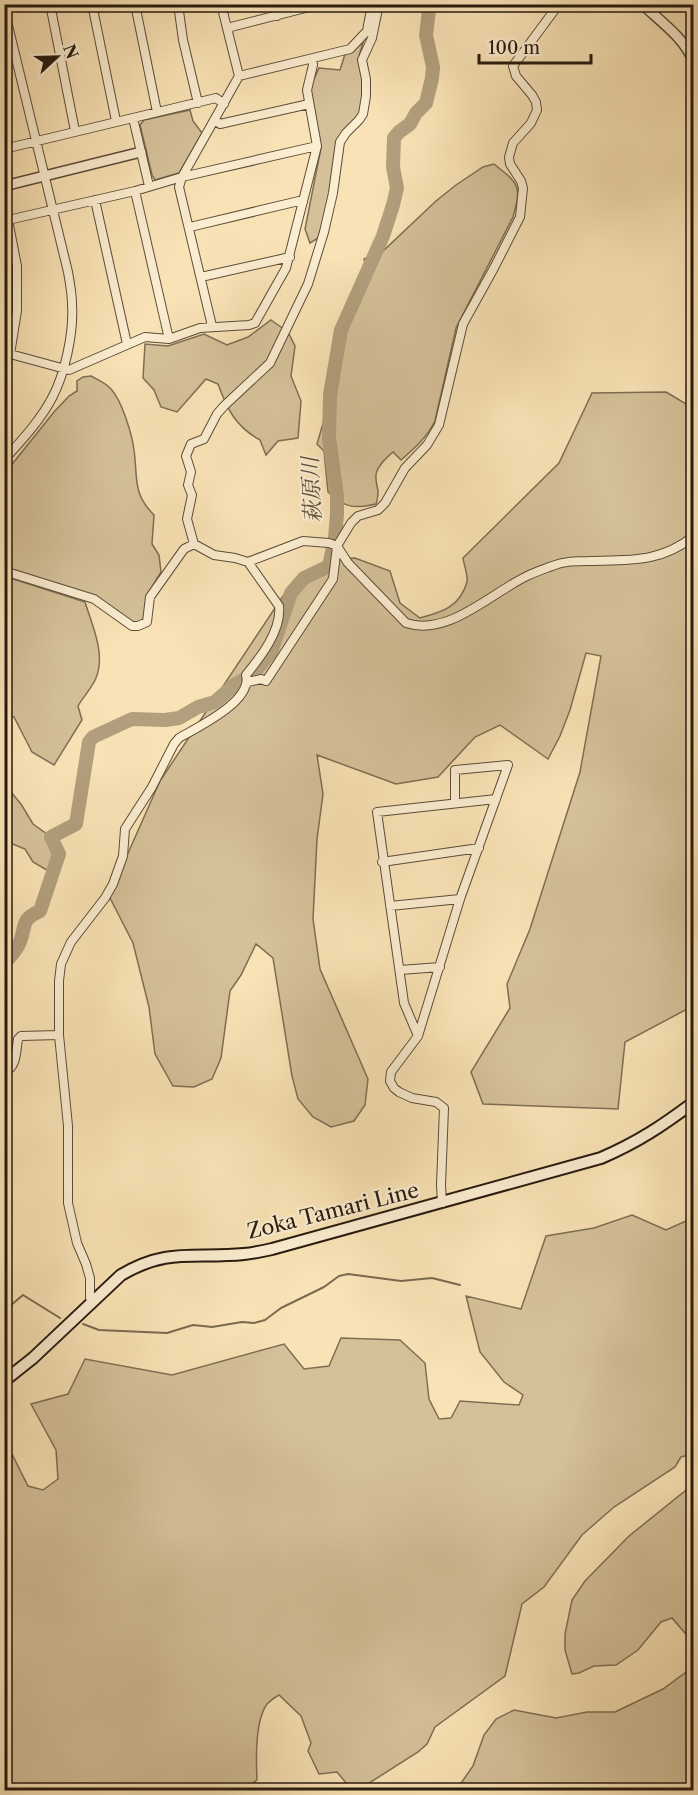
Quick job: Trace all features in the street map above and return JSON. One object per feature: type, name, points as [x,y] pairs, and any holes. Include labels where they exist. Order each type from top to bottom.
[{"type":"main road","name":"Zoka Tamari Line","points":[[7,1376],[33,1358],[121,1275],[157,1258],[243,1254],[272,1249],[601,1158],[651,1134],[693,1102]]},
{"type":"street","points":[[50,4],[75,131]]},
{"type":"street","points":[[92,4],[116,121]]},
{"type":"street","points":[[135,4],[157,112]]},
{"type":"street","points":[[178,4],[183,40],[198,103]]},
{"type":"street","points":[[212,326],[179,186],[239,76],[221,4]]},
{"type":"street","points":[[275,4],[277,15]]},
{"type":"street","points":[[227,28],[321,4]]},
{"type":"street","points":[[239,76],[350,49],[367,31],[372,4]]},
{"type":"street","points":[[93,1302],[90,1298],[90,1278],[77,1243],[68,1203],[68,1126],[59,1035],[61,964],[71,942],[105,898],[123,856],[125,829],[152,787],[174,744],[179,738],[225,710],[242,696],[247,678],[273,634],[280,612],[276,600],[248,562],[214,555],[194,544],[187,519],[192,495],[188,485],[191,472],[186,456],[191,444],[204,439],[217,414],[224,406],[270,363],[308,284],[333,193],[340,142],[363,114],[366,79],[362,60],[372,38],[379,4]]},
{"type":"street","points":[[247,678],[266,681],[333,579],[337,546],[351,523],[358,516],[378,510],[385,503],[405,468],[427,445],[439,425],[463,324],[520,217],[523,188],[509,158],[513,143],[531,123],[537,110],[532,94],[516,76],[513,66],[559,4]]},
{"type":"street","points":[[642,4],[669,27],[683,43],[693,63]]},
{"type":"street","points":[[4,9],[68,272],[72,306],[69,340],[63,369],[52,398],[35,423],[4,460]]},
{"type":"street","points":[[312,59],[313,65],[307,90],[317,146],[290,257],[255,322],[249,325],[200,328],[169,339],[146,337],[69,370],[10,354],[17,311],[17,266],[8,220],[317,146]]},
{"type":"street","points":[[4,149],[216,98],[224,104]]},
{"type":"street","points":[[214,120],[220,124],[309,104]]},
{"type":"street","points":[[133,118],[149,186]]},
{"type":"street","points":[[4,186],[141,152]]},
{"type":"street","points":[[135,191],[169,339]]},
{"type":"street","points":[[95,200],[128,344]]},
{"type":"street","points":[[190,227],[299,201],[303,202]]},
{"type":"street","points":[[201,277],[290,257]]},
{"type":"street","points":[[248,562],[303,542],[329,543],[337,546],[348,563],[406,623],[415,626],[429,626],[467,611],[526,576],[556,564],[570,561],[656,557],[678,548],[693,536]]},
{"type":"street","points":[[4,571],[94,599],[125,622],[138,626],[147,622],[150,597],[156,586],[184,549],[194,544]]},
{"type":"street","points":[[442,1203],[444,1108],[436,1102],[412,1098],[399,1092],[390,1081],[391,1072],[418,1036],[460,899],[508,765],[455,770],[455,803]]},
{"type":"street","points":[[418,1036],[404,1003],[376,812],[496,799]]},
{"type":"street","points":[[382,862],[479,848]]},
{"type":"street","points":[[390,906],[460,899]]},
{"type":"street","points":[[400,970],[440,967]]},
{"type":"street","points":[[4,1072],[13,1066],[18,1039],[21,1036],[59,1035]]},
{"type":"shaded area","points":[[363,43],[358,59],[364,77],[362,111],[339,138],[328,206],[318,238],[310,243],[305,229],[321,148],[310,88],[319,68],[340,70],[345,54]]},
{"type":"shaded area","points":[[190,110],[193,121],[202,133],[179,173],[155,180],[140,125],[144,120]]},
{"type":"shaded area","points":[[494,164],[509,176],[516,186],[518,191],[516,206],[513,217],[456,328],[435,421],[420,442],[401,460],[393,452],[380,465],[376,475],[378,494],[376,504],[356,507],[345,504],[328,492],[324,451],[317,444],[331,396],[342,314],[369,277],[364,259],[383,251],[456,185],[483,167]]},
{"type":"shaded area","points":[[271,320],[288,332],[295,346],[291,376],[301,401],[298,438],[278,441],[266,455],[260,440],[233,416],[218,384],[206,379],[177,412],[161,407],[154,390],[143,378],[145,344],[168,346],[204,334],[227,345],[248,337]]},
{"type":"shaded area","points":[[91,376],[109,387],[119,401],[133,443],[139,492],[142,500],[154,515],[152,544],[159,555],[161,572],[146,597],[145,617],[140,622],[132,623],[96,596],[5,567],[5,473],[54,412],[77,391],[77,381]]},
{"type":"shaded area","points":[[666,392],[691,407],[693,406],[693,1003],[691,1007],[625,1042],[618,1109],[483,1104],[471,1072],[510,1008],[507,984],[530,929],[580,772],[601,656],[586,653],[570,710],[548,759],[500,725],[475,737],[438,777],[396,784],[317,755],[323,794],[317,839],[313,919],[320,969],[368,1079],[365,1105],[354,1121],[331,1127],[313,1117],[298,1099],[292,1076],[273,958],[256,944],[241,975],[230,991],[221,1058],[212,1079],[194,1087],[173,1086],[155,1054],[149,1007],[133,943],[109,896],[160,781],[283,596],[308,571],[335,559],[355,558],[390,571],[400,603],[420,618],[443,611],[455,603],[464,590],[467,579],[463,558],[559,463],[592,393]]},
{"type":"shaded area","points":[[4,576],[85,602],[97,640],[99,669],[94,682],[78,706],[82,720],[54,765],[32,752],[14,717],[5,713]]},
{"type":"shaded area","points":[[5,785],[21,804],[33,824],[51,837],[57,855],[50,872],[33,862],[25,849],[5,841]]},
{"type":"shaded area","points":[[632,1215],[666,1230],[693,1218],[693,1454],[681,1457],[675,1467],[614,1507],[582,1535],[544,1587],[522,1604],[505,1676],[435,1727],[427,1744],[418,1752],[363,1787],[347,1784],[337,1772],[319,1774],[308,1751],[311,1743],[301,1716],[279,1695],[267,1704],[260,1720],[257,1740],[257,1780],[250,1785],[249,1790],[5,1790],[5,1440],[28,1486],[43,1490],[58,1479],[56,1450],[31,1404],[68,1394],[85,1359],[172,1375],[284,1344],[304,1369],[329,1366],[341,1338],[400,1340],[425,1363],[429,1399],[439,1419],[451,1418],[460,1401],[519,1405],[523,1395],[504,1382],[480,1352],[466,1296],[521,1309],[546,1236],[594,1228]]},
{"type":"shaded area","points":[[690,1487],[694,1487],[693,1630],[685,1633],[672,1618],[661,1622],[638,1650],[616,1665],[594,1666],[572,1674],[565,1650],[565,1634],[572,1600],[585,1581],[629,1536]]},
{"type":"shaded area","points":[[693,1667],[693,1790],[452,1790],[459,1786],[473,1766],[484,1735],[496,1719],[514,1710],[556,1718],[587,1712],[615,1712],[663,1689]]},
{"type":"waterway","name":"萩原川","points":[[4,964],[18,947],[26,921],[40,911],[59,854],[51,837],[76,824],[89,742],[93,737],[132,719],[179,718],[198,707],[215,702],[234,685],[251,676],[271,652],[291,593],[304,578],[329,566],[337,514],[337,496],[329,438],[330,395],[341,330],[383,236],[393,205],[397,188],[393,167],[394,138],[410,124],[416,113],[426,103],[433,67],[426,35],[429,10],[432,4]]},
{"type":"waterway","points":[[83,1324],[99,1330],[167,1333],[193,1325],[212,1327],[242,1322],[254,1323],[265,1320],[281,1308],[324,1287],[339,1276],[348,1274],[401,1281],[432,1278],[460,1285]]},
{"type":"waterway","points":[[4,1311],[23,1295],[60,1318]]}]
